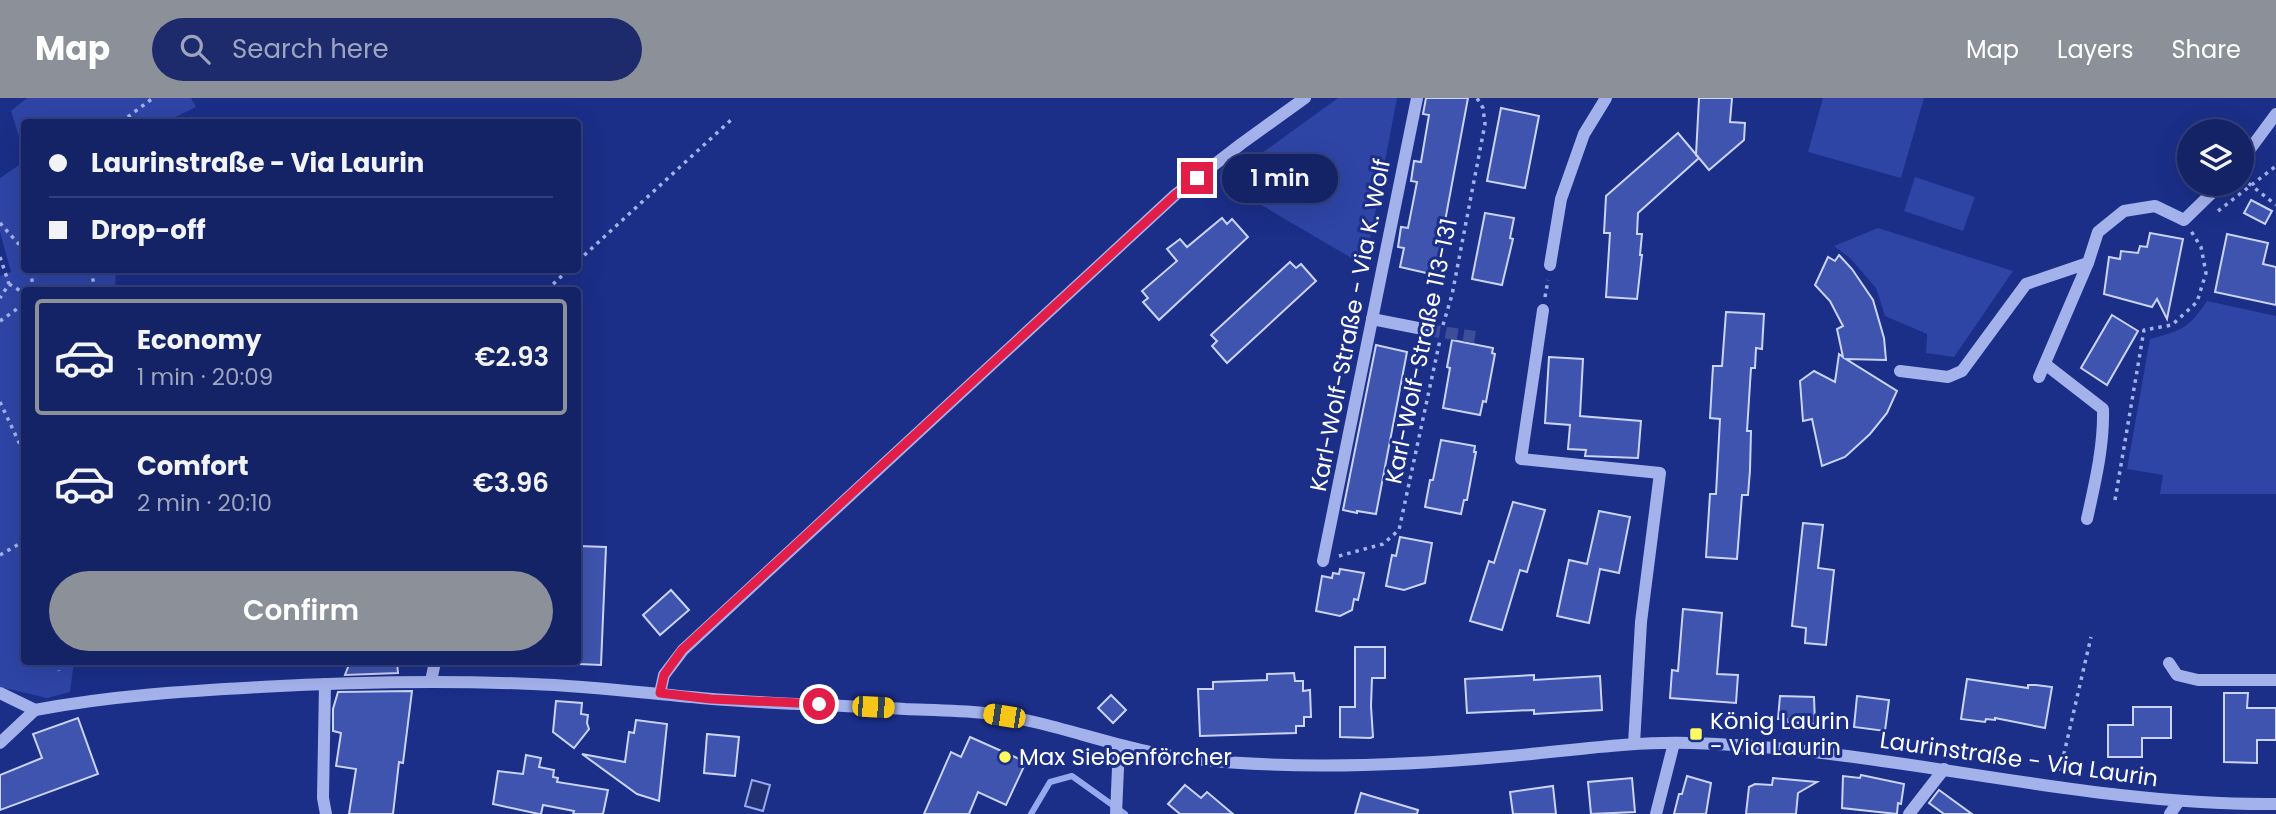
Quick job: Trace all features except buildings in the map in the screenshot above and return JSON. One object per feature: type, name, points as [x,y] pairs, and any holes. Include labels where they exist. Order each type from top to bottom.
[{"type":"street","points":[[660,693],[664,675],[682,650],[1175,195],[1306,98]]},
{"type":"street","name":"Karl-Wolf-Straße - Via K. Wolf","points":[[1323,561],[1417,98]]},
{"type":"street","points":[[1550,265],[1561,199],[1584,134],[1606,98]]},
{"type":"street","points":[[2254,144],[2276,114]]},
{"type":"street","points":[[2039,377],[2088,263],[2098,232],[2124,211],[2155,206],[2184,220],[2209,196]]},
{"type":"street","points":[[1900,371],[1948,377],[1962,371],[2026,284],[2088,263]]},
{"type":"street","points":[[1543,310],[1521,459],[1660,473],[1641,622],[1634,744]]},
{"type":"street","points":[[1372,319],[1428,330]]},
{"type":"street","points":[[2045,364],[2103,409],[2104,429],[2087,519]]},
{"type":"street","points":[[2169,663],[2177,675],[2198,680],[2276,680]]},
{"type":"street","points":[[431,681],[434,665]]},
{"type":"street","name":"Laurinstraße - Via Laurin","points":[[35,710],[197,691],[325,684],[431,681],[533,684],[711,699],[981,712],[1027,720],[1164,755],[1195,759],[1357,765],[1496,758],[1634,744],[1772,747],[1944,769],[2057,788],[2179,801],[2276,804]]},
{"type":"street","points":[[325,684],[323,798],[326,814]]},
{"type":"street","points":[[0,693],[35,710],[1,741]]},
{"type":"street","points":[[1656,814],[1674,743]]},
{"type":"street","points":[[1116,814],[1119,745]]},
{"type":"street","points":[[1909,814],[1944,769]]},
{"type":"street","points":[[2170,814],[2179,801]]},
{"type":"path","points":[[125,119],[153,98]]},
{"type":"path","name":"Karl-Wolf-Straße 113-131","points":[[1323,561],[1383,544],[1399,530],[1452,295],[1483,137],[1484,116],[1477,98]]},
{"type":"path","points":[[581,258],[731,120]]},
{"type":"path","points":[[2254,182],[2275,166]]},
{"type":"path","points":[[2254,187],[2276,205]]},
{"type":"path","points":[[2211,216],[2236,196]]},
{"type":"path","points":[[2115,500],[2144,330],[2172,326],[2197,302],[2206,273],[2200,247],[2184,220]]},
{"type":"path","points":[[0,223],[21,247]]},
{"type":"path","points":[[2192,233],[2202,225]]},
{"type":"path","points":[[0,257],[9,284],[21,291]]},
{"type":"path","points":[[1543,310],[1550,265]]},
{"type":"path","points":[[550,287],[566,273]]},
{"type":"path","points":[[0,298],[9,284]]},
{"type":"path","points":[[0,321],[21,306]]},
{"type":"path","points":[[0,402],[21,447]]},
{"type":"path","points":[[0,555],[21,543]]},
{"type":"path","points":[[2057,788],[2091,637]]},
{"type":"path","points":[[58,665],[59,671]]},
{"type":"shaded area","points":[[27,98],[191,98],[196,107],[171,119],[21,119],[21,143],[11,111]]},
{"type":"shaded area","points":[[1338,98],[1397,98],[1365,266],[1222,182]]},
{"type":"shaded area","points":[[1823,98],[1924,98],[1901,178],[1808,152]]},
{"type":"shaded area","points":[[21,164],[21,273],[116,273],[115,287],[21,287],[21,665],[74,665],[70,692],[47,698],[0,687],[0,276],[11,272],[0,232],[0,178]]},
{"type":"shaded area","points":[[1915,177],[1975,197],[1963,231],[1904,211]]},
{"type":"shaded area","points":[[1878,228],[2013,271],[1954,357],[1926,353],[1927,334],[1885,316],[1876,288],[1850,258],[1834,246]]},
{"type":"shaded area","points":[[2207,301],[2276,316],[2276,494],[2160,494],[2163,475],[2127,469],[2150,339],[2189,323]]},
{"type":"shaded area","points":[[752,780],[770,785],[763,811],[745,806]]},
{"type":"waterway","points":[[1031,814],[1050,782],[1072,776],[1125,814]]},
{"type":"tunnel","points":[[1428,330],[1475,337]]},
{"type":"place","name":"König Laurin - Via Laurin","points":[[1696,734]]},
{"type":"place","name":"Max Siebenförcher","points":[[1005,757]]},
{"type":"route","points":[[819,704],[711,699],[660,693],[664,675],[682,650],[1175,195],[1197,178]]}]
